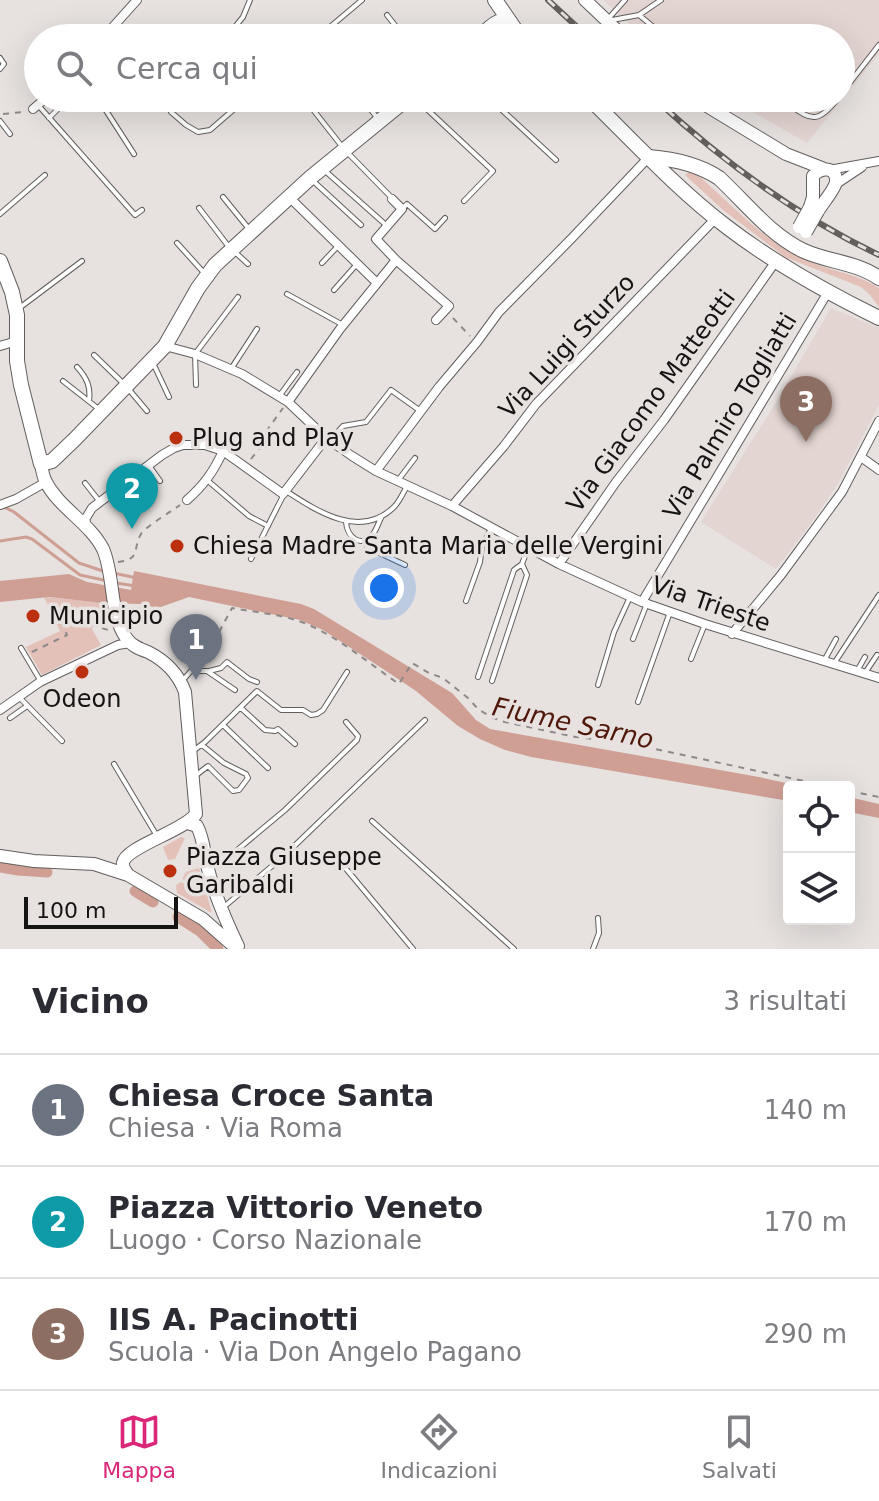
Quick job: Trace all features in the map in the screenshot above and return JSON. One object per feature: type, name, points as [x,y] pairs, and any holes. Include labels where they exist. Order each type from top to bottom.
[{"type":"main road","points":[[495,0],[508,10]]},
{"type":"main road","points":[[585,0],[609,24]]},
{"type":"main road","points":[[41,464],[52,461],[152,361],[165,346],[206,275],[231,249],[390,112]]},
{"type":"main road","points":[[603,112],[716,218],[776,261],[877,316]]},
{"type":"main road","points":[[717,112],[786,154],[826,169],[834,176],[835,185],[814,209],[803,229],[809,245],[826,258]]},
{"type":"main road","points":[[786,154],[812,186]]},
{"type":"main road","points":[[649,157],[696,165],[708,171],[785,240],[805,252],[859,267],[879,278]]},
{"type":"main road","points":[[681,186],[679,171],[696,165]]},
{"type":"main road","points":[[814,209],[813,176],[826,169]]},
{"type":"main road","points":[[769,226],[787,233],[803,229]]},
{"type":"main road","points":[[0,261],[16,310],[17,361],[24,404],[46,482],[102,548],[122,630],[130,643],[169,666],[181,682],[196,748],[193,778],[196,814],[188,823],[132,853],[94,864]]},
{"type":"main road","points":[[188,823],[197,826],[201,834],[207,866],[239,949]]},
{"type":"main road","points":[[128,875],[123,865],[132,853]]},
{"type":"main road","points":[[0,856],[94,864],[128,875],[203,919],[239,949]]},
{"type":"main road","points":[[203,919],[214,922],[220,918],[222,911]]},
{"type":"street","points":[[116,24],[137,0]]},
{"type":"street","points":[[376,471],[499,312],[649,157]]},
{"type":"street","points":[[835,185],[848,174],[879,161]]},
{"type":"street","points":[[826,169],[866,165]]},
{"type":"street","points":[[289,197],[377,283]]},
{"type":"street","points":[[392,199],[402,209],[376,239],[449,306],[436,320]]},
{"type":"street","name":"Via Luigi Sturzo","points":[[452,506],[536,404],[716,218]]},
{"type":"street","points":[[288,402],[343,325],[396,260]]},
{"type":"street","name":"Via Giacomo Matteotti","points":[[559,564],[776,261]]},
{"type":"street","name":"Via Palmiro Togliatti","points":[[645,603],[828,292]]},
{"type":"street","points":[[0,346],[17,341]]},
{"type":"street","name":"Via Trieste","points":[[165,346],[195,354],[261,385],[288,402],[328,440],[376,471],[452,506],[559,564],[670,612],[879,678]]},
{"type":"street","points":[[732,634],[834,504],[879,421]]},
{"type":"street","points":[[85,527],[88,512],[174,448],[205,445],[223,451],[284,492],[328,440]]},
{"type":"street","points":[[187,500],[207,480],[223,451]]},
{"type":"street","points":[[861,457],[879,470]]},
{"type":"street","points":[[0,505],[46,482]]},
{"type":"street","points":[[0,710],[40,682],[118,645],[130,643]]},
{"type":"lane","points":[[238,24],[250,0]]},
{"type":"lane","points":[[334,24],[362,0]]},
{"type":"lane","points":[[606,21],[639,15],[661,0]]},
{"type":"lane","points":[[606,21],[623,1]]},
{"type":"lane","points":[[387,15],[394,24]]},
{"type":"lane","points":[[639,15],[650,24]]},
{"type":"lane","points":[[855,76],[879,45]]},
{"type":"lane","points":[[0,58],[4,64],[0,69]]},
{"type":"lane","points":[[41,112],[135,215],[142,210]]},
{"type":"lane","points":[[49,118],[55,112]]},
{"type":"lane","points":[[107,112],[134,154]]},
{"type":"lane","points":[[171,112],[198,132],[210,130],[231,112]]},
{"type":"lane","points":[[315,112],[344,149],[392,199]]},
{"type":"lane","points":[[372,112],[379,121]]},
{"type":"lane","points":[[430,112],[493,171],[464,201]]},
{"type":"lane","points":[[504,112],[556,160]]},
{"type":"lane","points":[[804,112],[814,118],[828,112]]},
{"type":"lane","points":[[0,121],[10,134]]},
{"type":"lane","points":[[322,168],[387,226]]},
{"type":"lane","points":[[0,214],[45,175]]},
{"type":"lane","points":[[310,178],[361,225]]},
{"type":"lane","points":[[223,197],[250,231]]},
{"type":"lane","points":[[402,209],[407,204],[435,229],[445,218]]},
{"type":"lane","points":[[199,208],[231,249],[248,264]]},
{"type":"lane","points":[[177,243],[206,275]]},
{"type":"lane","points":[[322,263],[338,246]]},
{"type":"lane","points":[[16,310],[82,261]]},
{"type":"lane","points":[[334,290],[357,264]]},
{"type":"lane","points":[[287,294],[343,325]]},
{"type":"lane","points":[[196,385],[195,354],[238,297]]},
{"type":"lane","points":[[231,369],[257,329]]},
{"type":"lane","points":[[94,355],[147,411]]},
{"type":"lane","points":[[152,361],[169,397]]},
{"type":"lane","points":[[77,367],[86,376],[89,401]]},
{"type":"lane","points":[[279,396],[297,372]]},
{"type":"lane","points":[[63,381],[101,412]]},
{"type":"lane","points":[[328,440],[343,426],[366,422],[391,390],[421,411]]},
{"type":"lane","points":[[398,481],[415,458]]},
{"type":"lane","points":[[149,465],[160,481]]},
{"type":"lane","points":[[207,480],[249,516],[268,526]]},
{"type":"lane","points":[[85,483],[100,502]]},
{"type":"lane","points":[[251,559],[284,492],[346,522],[365,521],[382,515],[392,509],[407,486]]},
{"type":"lane","points":[[382,515],[367,547],[405,565]]},
{"type":"lane","points":[[346,522],[347,532],[354,539],[365,540],[373,534]]},
{"type":"lane","points":[[466,601],[491,528]]},
{"type":"lane","points":[[478,677],[514,570],[522,564],[528,548]]},
{"type":"lane","points":[[492,681],[527,575],[522,564]]},
{"type":"lane","points":[[829,663],[879,595]]},
{"type":"lane","points":[[598,685],[614,632],[630,597]]},
{"type":"lane","points":[[633,639],[645,603]]},
{"type":"lane","points":[[638,702],[670,612]]},
{"type":"lane","points":[[691,659],[705,624]]},
{"type":"lane","points":[[829,663],[836,639]]},
{"type":"lane","points":[[21,648],[40,682]]},
{"type":"lane","points":[[861,672],[877,655]]},
{"type":"lane","points":[[861,672],[865,657]]},
{"type":"lane","points":[[181,682],[191,671],[221,668],[227,662],[257,682]]},
{"type":"lane","points":[[207,671],[235,690]]},
{"type":"lane","points":[[193,778],[208,766],[233,791],[239,790],[248,778],[246,774],[196,748],[257,691],[281,710],[303,710],[311,715],[317,714],[323,710],[347,672]]},
{"type":"lane","points":[[18,697],[62,741]]},
{"type":"lane","points":[[10,718],[27,706]]},
{"type":"lane","points":[[241,708],[265,730],[278,729],[295,744]]},
{"type":"lane","points":[[222,911],[425,720]]},
{"type":"lane","points":[[207,866],[236,851],[273,820],[357,740],[357,733],[346,722]]},
{"type":"lane","points":[[223,725],[268,768]]},
{"type":"lane","points":[[114,764],[158,838]]},
{"type":"lane","points":[[372,821],[514,949]]},
{"type":"lane","points":[[332,852],[413,949]]},
{"type":"lane","points":[[593,949],[599,933],[598,918]]},
{"type":"path","points":[[0,114],[24,111]]},
{"type":"path","points":[[446,309],[459,327],[477,342]]},
{"type":"path","points":[[245,466],[269,436],[265,433],[288,402]]},
{"type":"path","points":[[107,565],[128,561],[135,556],[142,533],[187,500]]},
{"type":"path","points":[[200,671],[232,608],[299,621],[327,635],[399,684],[412,663],[443,678],[478,709],[505,722],[576,737],[627,743],[804,781]]},
{"type":"path","points":[[25,655],[67,635],[58,614],[108,630],[112,626]]},
{"type":"path","points":[[855,792],[879,797]]},
{"type":"shaded area","points":[[603,0],[879,0],[879,54],[855,84],[855,24],[630,24]]},
{"type":"shaded area","points":[[753,112],[832,112],[807,143]]},
{"type":"shaded area","points":[[690,171],[761,232],[789,251],[879,288],[879,307],[861,287],[785,257],[723,210],[685,175]]},
{"type":"shaded area","points":[[831,308],[879,328],[879,405],[838,484],[776,569],[701,522]]},
{"type":"shaded area","name":"Fiume Sarno","points":[[134,571],[301,604],[452,693],[476,720],[490,729],[783,782],[783,800],[505,750],[458,726],[416,691],[323,630],[300,620],[189,597],[158,608],[49,597],[0,602],[0,581],[69,574],[87,582],[131,590]]},
{"type":"shaded area","points":[[44,597],[107,603],[109,621],[95,622],[92,629],[101,645],[42,675],[26,647],[60,631]]},
{"type":"shaded area","points":[[855,798],[879,804],[879,818],[855,813]]},
{"type":"shaded area","points":[[181,837],[185,838],[175,859],[168,860],[163,847]]},
{"type":"shaded area","points":[[199,868],[205,890],[182,879],[186,872]]},
{"type":"shaded area","points":[[181,882],[207,895],[212,913],[177,893],[176,885]]},
{"type":"waterway","points":[[2,506],[79,563],[106,572]]},
{"type":"waterway","points":[[0,541],[32,539],[80,575],[108,581]]},
{"type":"waterway","points":[[113,573],[137,578]]},
{"type":"waterway","points":[[116,583],[136,586]]},
{"type":"waterway","points":[[0,867],[47,872]]},
{"type":"waterway","points":[[135,891],[153,902]]},
{"type":"waterway","points":[[178,917],[200,931],[218,949]]},
{"type":"railway","points":[[548,0],[574,24]]},
{"type":"railway","points":[[670,112],[760,185],[818,222],[879,255]]},
{"type":"place","name":"Plug and Play","points":[[176,438]]},
{"type":"place","name":"IIS A. Pacinotti","points":[[806,442]]},
{"type":"place","name":"Piazza Vittorio Veneto","points":[[132,529]]},
{"type":"place","name":"Chiesa Madre Santa Maria delle Vergini","points":[[177,546]]},
{"type":"place","name":"Municipio","points":[[33,616]]},
{"type":"place","name":"Odeon","points":[[82,672]]},
{"type":"place","name":"Chiesa Croce Santa","points":[[196,680]]},
{"type":"place","name":"Piazza Giuseppe Garibaldi","points":[[170,871]]}]
